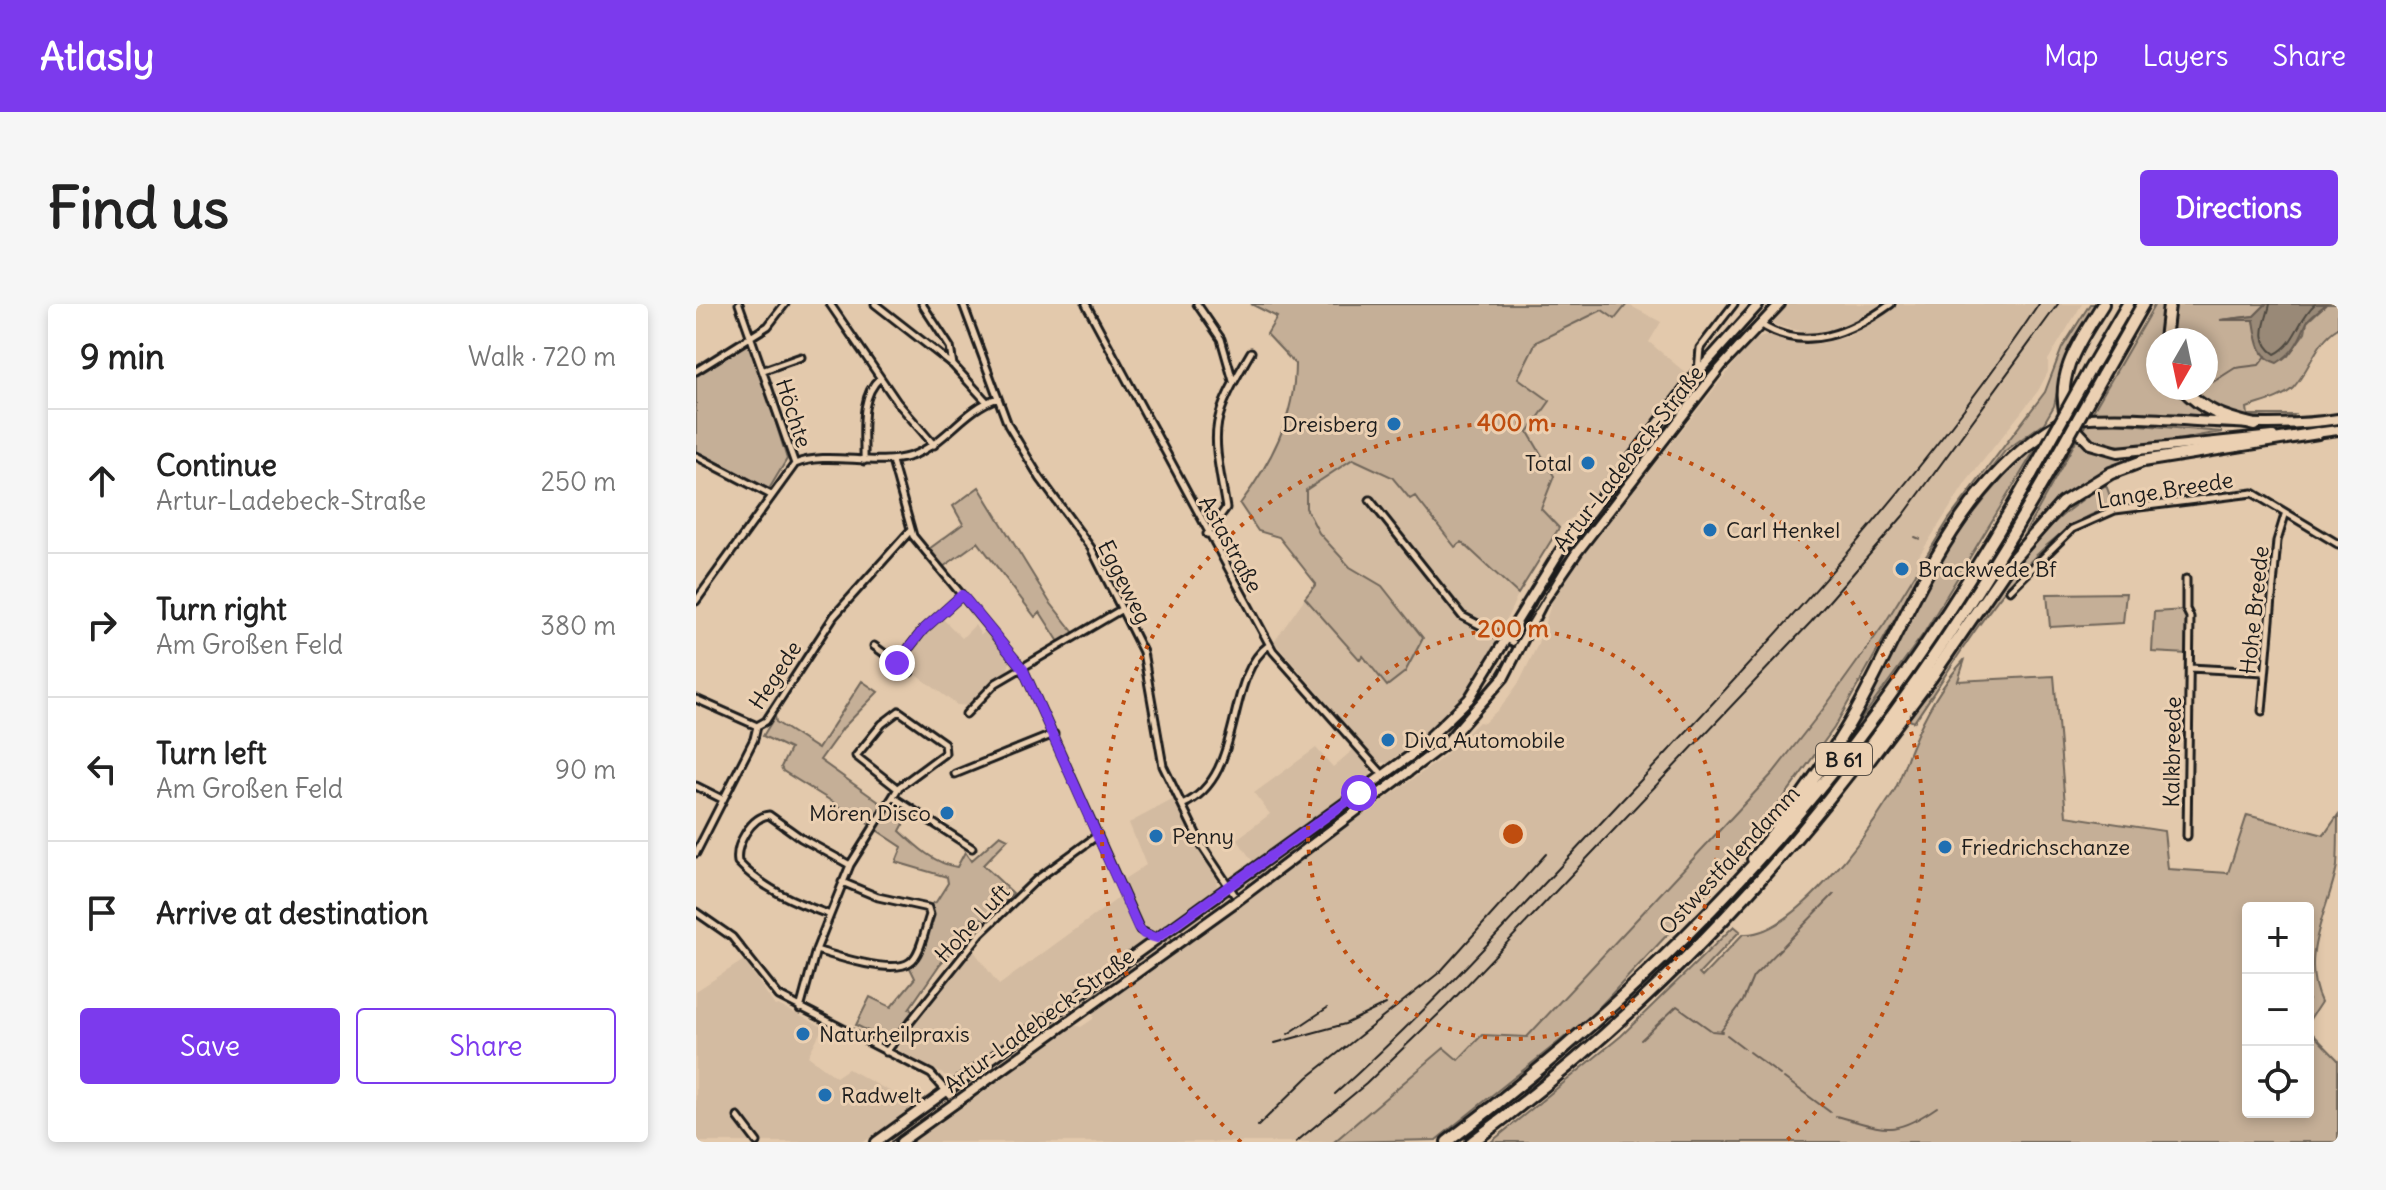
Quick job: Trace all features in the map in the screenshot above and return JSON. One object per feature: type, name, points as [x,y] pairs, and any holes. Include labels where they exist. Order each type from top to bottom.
[{"type":"highway","points":[[2067,419],[2062,400],[2067,368],[2103,304]]},
{"type":"highway","name":"Ostwestfalendamm","points":[[1447,1142],[1611,1009],[1731,892],[1857,743],[1917,660],[2032,473],[2128,304]]},
{"type":"highway","name":"Ostwestfalendamm","points":[[1472,1142],[1568,1067],[1646,999],[1742,904],[1828,804],[1924,673],[2044,480],[2143,304]]},
{"type":"highway","points":[[2166,328],[2169,304]]},
{"type":"highway","points":[[2195,400],[2205,409],[2255,425]]},
{"type":"highway","name":"B 61","points":[[1611,1009],[1754,857],[1841,736],[1913,601],[1976,498],[2008,459],[2067,419]]},
{"type":"highway","points":[[1828,804],[1896,727],[2012,560],[2048,516],[2095,481],[2156,458],[2318,433]]},
{"type":"street","name":"Höchte","points":[[739,304],[753,335],[795,464]]},
{"type":"street","points":[[696,371],[776,320],[785,304]]},
{"type":"street","points":[[830,304],[880,378],[934,445]]},
{"type":"street","points":[[875,304],[953,365],[987,402]]},
{"type":"street","points":[[922,304],[950,347],[953,365]]},
{"type":"street","name":"Eggeweg","points":[[963,304],[1017,443],[1091,548],[1122,609],[1147,664],[1159,756],[1202,846],[1229,886]]},
{"type":"street","name":"Astastraße","points":[[1086,304],[1269,645],[1383,775]]},
{"type":"street","points":[[1197,304],[1221,339],[1233,382]]},
{"type":"street","points":[[1698,372],[1698,352],[1734,304]]},
{"type":"street","name":"Artur-Ladebeck-Straße","points":[[876,1142],[1428,741],[1461,708],[1554,559],[1698,372],[1759,304]]},
{"type":"street","name":"Artur-Ladebeck-Straße","points":[[901,1142],[1238,900],[1445,744],[1489,698],[1552,588],[1583,543],[1706,384],[1780,304]]},
{"type":"street","points":[[1759,324],[1797,337],[1822,339],[1849,330],[1891,304]]},
{"type":"street","points":[[1207,534],[1226,508],[1214,439],[1222,404],[1251,352]]},
{"type":"street","name":"Höchte","points":[[764,370],[801,357]]},
{"type":"street","points":[[864,461],[865,406],[871,388],[880,378]]},
{"type":"street","points":[[696,601],[795,464],[812,460],[892,461],[934,445],[987,402],[998,398]]},
{"type":"street","points":[[2067,419],[2131,416],[2255,425],[2338,419]]},
{"type":"street","points":[[2067,419],[2090,444],[2118,452],[2203,441],[2338,430]]},
{"type":"street","points":[[696,456],[771,495]]},
{"type":"street","points":[[892,461],[910,531],[1023,669],[1138,927],[1144,934],[1157,938]]},
{"type":"street","name":"Lange Breede","points":[[2010,590],[2072,529],[2101,514],[2253,493],[2285,515],[2338,544]]},
{"type":"street","points":[[1370,500],[1462,616],[1520,646]]},
{"type":"street","name":"Hohe Breede","points":[[2262,711],[2277,541],[2285,515]]},
{"type":"street","name":"Hegede","points":[[696,853],[754,739],[757,726],[766,721],[834,616],[910,531]]},
{"type":"street","name":"Kalkbreede","points":[[2186,579],[2190,668],[2187,836]]},
{"type":"street","points":[[897,663],[923,630],[962,595]]},
{"type":"street","points":[[966,714],[996,683],[1122,609]]},
{"type":"street","points":[[1182,805],[1217,772],[1247,678],[1257,656],[1269,645]]},
{"type":"street","points":[[874,646],[910,672]]},
{"type":"street","name":"Kalkbreede","points":[[2190,668],[2264,672]]},
{"type":"street","points":[[696,699],[757,726]]},
{"type":"street","points":[[800,1009],[828,914],[850,865],[898,789],[945,753],[946,747],[899,711],[882,724],[856,756],[898,789]]},
{"type":"street","points":[[955,774],[1054,734]]},
{"type":"street","points":[[696,786],[722,799]]},
{"type":"street","points":[[893,797],[972,848]]},
{"type":"street","points":[[828,914],[798,904],[757,880],[738,862],[738,847],[758,819],[769,815],[801,838],[850,865]]},
{"type":"street","name":"Hohe Luft","points":[[886,1052],[954,964],[1008,906],[1065,856],[1098,835]]},
{"type":"street","points":[[816,950],[900,966],[914,959],[930,915],[928,908],[878,897],[842,882]]},
{"type":"street","points":[[1229,886],[1238,900]]},
{"type":"street","points":[[696,922],[698,913],[732,937],[771,987],[800,1009],[931,1074],[956,1102]]},
{"type":"street","points":[[738,1117],[757,1142]]},
{"type":"shaded area","points":[[1251,304],[1627,304],[1615,319],[1602,310],[1536,342],[1518,378],[1550,401],[1528,432],[1554,476],[1541,509],[1559,528],[1518,594],[1462,542],[1455,547],[1415,496],[1410,499],[1392,477],[1353,459],[1306,490],[1306,508],[1319,533],[1350,567],[1382,586],[1423,638],[1405,672],[1387,686],[1363,656],[1360,660],[1305,598],[1316,584],[1279,537],[1258,531],[1240,504],[1279,439],[1294,384],[1295,364],[1267,334],[1277,317]]},
{"type":"shaded area","points":[[1627,304],[1661,322],[1649,342],[1687,374],[1588,504],[1559,528],[1541,509],[1554,475],[1528,432],[1518,378],[1536,342],[1603,310],[1615,319]]},
{"type":"shaded area","points":[[1790,304],[1880,304],[1844,327],[1808,333],[1775,325],[1772,321]]},
{"type":"shaded area","points":[[1899,304],[2082,304],[2048,360],[2048,372],[2038,391],[1967,481],[1917,559],[1921,563],[1885,623],[1824,708],[1773,773],[1527,1037],[1482,1035],[1458,1060],[1444,1048],[1334,1142],[913,1142],[1074,1025],[1081,1027],[1093,1019],[1095,1009],[1442,758],[1479,722],[1484,723],[1502,706],[1520,681],[1537,646],[1554,596],[1753,340],[1769,335],[1817,344],[1848,337]]},
{"type":"shaded area","points":[[2090,304],[2097,304],[2064,360],[2054,406],[2044,423],[2005,451],[1967,500],[1925,565],[1834,728],[1743,854],[1591,1016],[1436,1140],[1334,1142],[1444,1048],[1458,1060],[1482,1035],[1527,1037],[1773,773],[1885,623],[1949,519],[2045,392],[2062,348]]},
{"type":"shaded area","points":[[2155,304],[2164,304],[2160,328],[2146,328],[2146,400],[2191,400],[2214,420],[2134,412],[2092,413]]},
{"type":"shaded area","points":[[2176,304],[2266,304],[2254,316],[2221,320],[2254,320],[2262,353],[2288,356],[2305,332],[2307,322],[2326,304],[2338,304],[2338,328],[2324,340],[2293,388],[2247,408],[2248,415],[2294,415],[2290,419],[2227,416],[2203,400],[2218,400],[2218,328],[2173,328]]},
{"type":"shaded area","points":[[747,343],[752,346],[787,459],[769,489],[696,451],[696,375]]},
{"type":"shaded area","points":[[2086,423],[2222,432],[2128,446],[2095,439],[2083,430]]},
{"type":"shaded area","points":[[2077,439],[2099,452],[2130,456],[2131,461],[2050,510],[2021,540]]},
{"type":"shaded area","points":[[2041,440],[1924,633],[1822,773],[1893,640],[1945,554],[2006,475]]},
{"type":"shaded area","points":[[1353,459],[1392,477],[1410,498],[1414,495],[1455,546],[1462,542],[1518,594],[1489,658],[1472,685],[1443,718],[1388,763],[1379,762],[1274,642],[1305,598],[1359,660],[1363,656],[1416,655],[1422,638],[1382,586],[1350,567],[1319,533],[1306,508],[1306,490]]},
{"type":"shaded area","points":[[2106,485],[2114,507],[2083,519],[2054,539],[2026,566],[2000,596],[1914,722],[1907,719],[1972,623],[2022,558],[2048,528],[2076,504]]},
{"type":"shaded area","points":[[979,487],[1049,601],[1074,633],[1059,642],[1040,612],[1035,617],[978,542],[943,567],[929,549],[963,524],[953,506]]},
{"type":"shaded area","points":[[2126,593],[2123,623],[2050,627],[2047,594]]},
{"type":"shaded area","points":[[2185,610],[2188,617],[2188,654],[2152,652],[2154,612]]},
{"type":"shaded area","points":[[941,617],[962,638],[975,625],[981,635],[986,631],[1010,662],[1007,672],[969,706],[957,705],[905,666],[903,661]]},
{"type":"shaded area","points":[[1965,659],[1958,681],[2054,676],[2066,816],[2164,831],[2168,869],[2228,873],[2247,815],[2324,835],[2338,815],[2337,866],[2314,951],[2314,902],[2242,902],[2242,1118],[2314,1118],[2314,1035],[2338,1060],[2338,1142],[1491,1142],[1621,1036],[1734,926],[1740,931],[1699,974],[1702,977],[1743,934],[1763,931],[1806,902],[1848,856],[1893,793],[1916,736],[1949,679]]},
{"type":"shaded area","points":[[862,681],[878,692],[843,728],[820,760],[883,805],[870,825],[783,771],[781,767],[790,749],[763,736],[775,716],[776,722],[818,749]]},
{"type":"shaded area","points":[[1316,748],[1333,767],[1354,749],[1370,766],[1371,776],[1253,862],[1237,839],[1270,814],[1254,793]]},
{"type":"shaded area","points":[[1174,799],[1216,878],[1217,887],[955,1076],[948,1077],[900,1051],[899,1044],[974,951],[999,985],[1128,891],[1124,879],[1146,865],[1129,823]]},
{"type":"shaded area","points":[[894,803],[910,812],[900,831],[926,854],[949,865],[957,867],[965,852],[971,861],[1000,835],[1008,839],[983,865],[1013,893],[986,922],[981,918],[940,964],[909,1009],[914,1012],[885,1048],[871,1040],[872,1033],[856,1025],[870,997],[891,1007],[915,978],[909,966],[931,919],[929,905],[936,902],[948,883],[947,877],[896,862],[902,847],[875,829]]},
{"type":"shaded area","points":[[744,960],[775,1006],[823,1027],[808,1056],[836,1077],[848,1069],[915,1105],[864,1142],[696,1142],[696,991]]},
{"type":"shaded area","points":[[2314,976],[2315,985],[2321,1002],[2314,1013]]},
{"type":"water","points":[[2266,304],[2326,304],[2308,319],[2292,350],[2277,363],[2262,351],[2254,320],[2220,320],[2254,316]]},
{"type":"waterway","points":[[2218,379],[2235,368],[2259,365],[2266,356]]},
{"type":"waterway","points":[[1915,537],[1920,539]]},
{"type":"waterway","points":[[1721,1031],[1743,1001],[1753,977],[1834,894]]},
{"type":"waterway","points":[[1641,1040],[1677,1006],[1712,1031],[1723,1032]]},
{"type":"waterway","points":[[1727,1035],[1744,1048]]},
{"type":"waterway","points":[[1749,1052],[1780,1075]]},
{"type":"waterway","points":[[1784,1078],[1830,1112]]},
{"type":"waterway","points":[[1836,1116],[1888,1128],[1909,1123],[1937,1107]]},
{"type":"tram line","points":[[891,1142],[1247,887],[1441,741],[1494,679],[1576,543],[1705,378],[1772,304]]},
{"type":"railway","points":[[1335,1094],[1484,948],[1790,618],[1945,434],[2039,304]]},
{"type":"railway","points":[[1296,1142],[1366,1084],[1447,1006],[1811,622],[1903,516],[2058,304]]},
{"type":"railway","points":[[1258,1126],[1308,1077],[1440,972],[1546,854]]},
{"type":"railway","points":[[1275,1043],[1345,1024],[1386,1004]]},
{"type":"railway","points":[[1288,1034],[1327,1008]]},
{"type":"place","name":"Dreisberg","points":[[1394,424]]},
{"type":"place","name":"Total","points":[[1588,463]]},
{"type":"place","name":"Carl Henkel","points":[[1710,530]]},
{"type":"place","name":"Brackwede Bf","points":[[1902,569]]},
{"type":"place","name":"Diva Automobile","points":[[1388,740]]},
{"type":"place","name":"Mören Disco","points":[[947,813]]},
{"type":"place","name":"Penny","points":[[1156,836]]},
{"type":"place","name":"Friedrichschanze","points":[[1945,847]]},
{"type":"place","name":"Naturheilpraxis","points":[[803,1034]]},
{"type":"place","name":"Radwelt","points":[[825,1095]]},
{"type":"route","points":[[897,663],[923,630],[962,595],[1023,669],[1138,927],[1151,937],[1157,938],[1359,793]]}]
